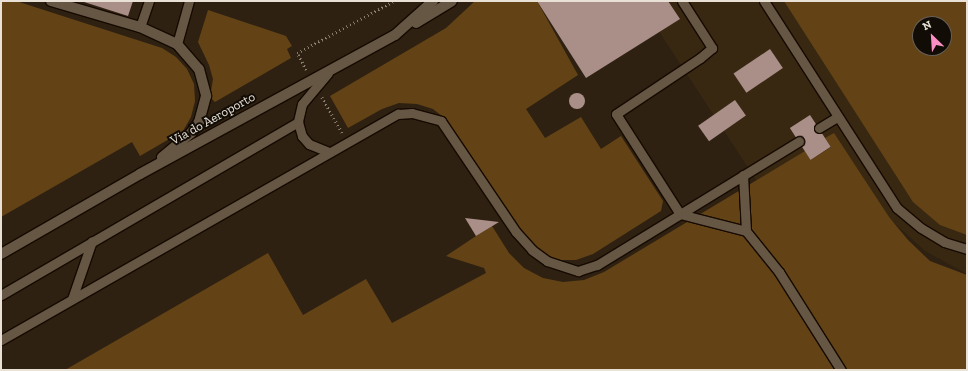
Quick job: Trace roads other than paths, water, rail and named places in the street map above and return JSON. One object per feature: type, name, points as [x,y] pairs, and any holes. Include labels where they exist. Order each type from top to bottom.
[{"type":"street","points":[[52,1],[94,10],[140,27],[177,44],[199,69],[206,96],[204,109],[191,133],[140,174]]},
{"type":"street","name":"Via do Aeroporto","points":[[1,254],[140,174],[395,35],[433,1]]},
{"type":"street","points":[[395,35],[452,1]]},
{"type":"lane","points":[[140,27],[149,1]]},
{"type":"lane","points":[[177,44],[189,1]]},
{"type":"lane","points":[[682,1],[712,48],[700,58],[616,114],[680,214],[746,231]]},
{"type":"lane","points":[[764,1],[837,117],[897,208],[938,238],[967,249]]},
{"type":"lane","points":[[329,152],[309,144],[302,136],[298,122],[302,104],[331,70]]},
{"type":"lane","points":[[1,340],[398,114],[412,113],[441,121],[516,232],[532,250],[547,261],[578,271],[597,265],[798,141]]},
{"type":"lane","points":[[819,128],[837,117]]},
{"type":"lane","points":[[1,294],[298,122]]},
{"type":"lane","points":[[743,175],[746,231],[778,272],[841,370]]},
{"type":"lane","points":[[72,300],[92,241]]}]
